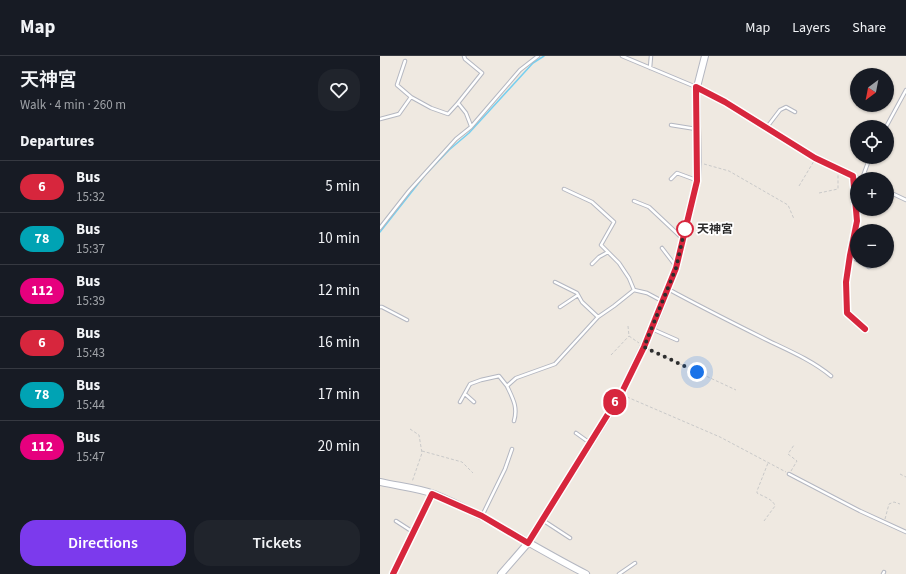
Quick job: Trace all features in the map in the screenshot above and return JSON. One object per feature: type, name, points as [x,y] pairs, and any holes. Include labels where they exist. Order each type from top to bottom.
[{"type":"street","points":[[501,574],[528,543],[621,394],[652,329],[676,266],[697,181],[698,162],[696,87],[705,56]]},
{"type":"street","points":[[380,482],[432,494],[482,516],[583,573]]},
{"type":"street","points":[[393,574],[432,494]]},
{"type":"lane","points":[[405,61],[397,85],[411,97],[431,108],[448,114],[482,73],[464,56]]},
{"type":"lane","points":[[380,228],[409,191],[450,145],[471,127],[520,70],[538,56]]},
{"type":"lane","points":[[622,56],[696,87],[725,102],[815,158],[850,174]]},
{"type":"lane","points":[[650,68],[651,56]]},
{"type":"lane","points":[[890,120],[906,90]]},
{"type":"lane","points":[[380,119],[399,114],[411,97]]},
{"type":"lane","points":[[458,103],[466,112],[471,127]]},
{"type":"lane","points":[[767,128],[780,110],[786,107],[795,112]]},
{"type":"lane","points":[[671,125],[697,130]]},
{"type":"lane","points":[[671,179],[677,173],[697,181]]},
{"type":"lane","points":[[564,189],[592,202],[614,222],[601,244],[620,263],[634,290]]},
{"type":"lane","points":[[894,194],[906,200]]},
{"type":"lane","points":[[634,200],[648,207],[683,238]]},
{"type":"lane","points":[[662,248],[676,266]]},
{"type":"lane","points":[[592,264],[598,257],[608,252]]},
{"type":"lane","points":[[850,255],[846,282],[847,313],[865,329]]},
{"type":"lane","points":[[556,282],[577,293],[582,302],[598,317]]},
{"type":"lane","points":[[668,288],[697,305],[822,368],[831,376]]},
{"type":"lane","points":[[634,290],[647,293],[662,302]]},
{"type":"lane","points":[[507,386],[516,378],[555,364],[598,317],[634,290]]},
{"type":"lane","points":[[560,307],[578,295]]},
{"type":"lane","points":[[380,307],[382,306],[407,320]]},
{"type":"lane","points":[[652,329],[677,340]]},
{"type":"lane","points":[[460,402],[470,384],[499,376],[507,386],[515,404],[516,412],[514,421]]},
{"type":"lane","points":[[465,394],[474,402]]},
{"type":"lane","points":[[576,433],[590,443]]},
{"type":"lane","points":[[482,516],[505,469],[512,449]]},
{"type":"lane","points":[[789,474],[860,511],[906,532]]},
{"type":"lane","points":[[542,520],[570,538]]},
{"type":"lane","points":[[396,521],[413,532]]},
{"type":"lane","points":[[620,574],[635,563]]},
{"type":"path","points":[[799,186],[815,158]]},
{"type":"path","points":[[698,162],[729,171],[788,205],[794,219]]},
{"type":"path","points":[[819,193],[838,189],[838,168]]},
{"type":"path","points":[[611,356],[629,336],[628,326]]},
{"type":"path","points":[[629,336],[644,347],[736,390]]},
{"type":"path","points":[[621,394],[720,437],[789,474],[797,461],[788,454],[794,445]]},
{"type":"path","points":[[410,429],[419,435],[422,451],[410,489]]},
{"type":"path","points":[[422,451],[462,462],[473,473]]},
{"type":"path","points":[[764,521],[775,506],[773,501],[757,493],[756,491],[768,463]]},
{"type":"path","points":[[900,474],[906,477]]},
{"type":"path","points":[[884,522],[889,504],[894,502],[900,504]]},
{"type":"waterway","points":[[380,232],[425,175],[449,150],[469,133],[533,63],[544,56]]},
{"type":"bus line","name":"6","points":[[393,574],[432,494],[482,516],[528,543],[621,394],[652,329],[676,268],[697,181],[698,162],[696,87],[725,102],[815,158],[853,176],[857,221],[846,282],[847,313],[857,324],[865,329]]},
{"type":"place","name":"天神宮","points":[[685,229]]},
{"type":"route","points":[[685,229],[686,224],[676,268],[644,347],[697,372]]}]
